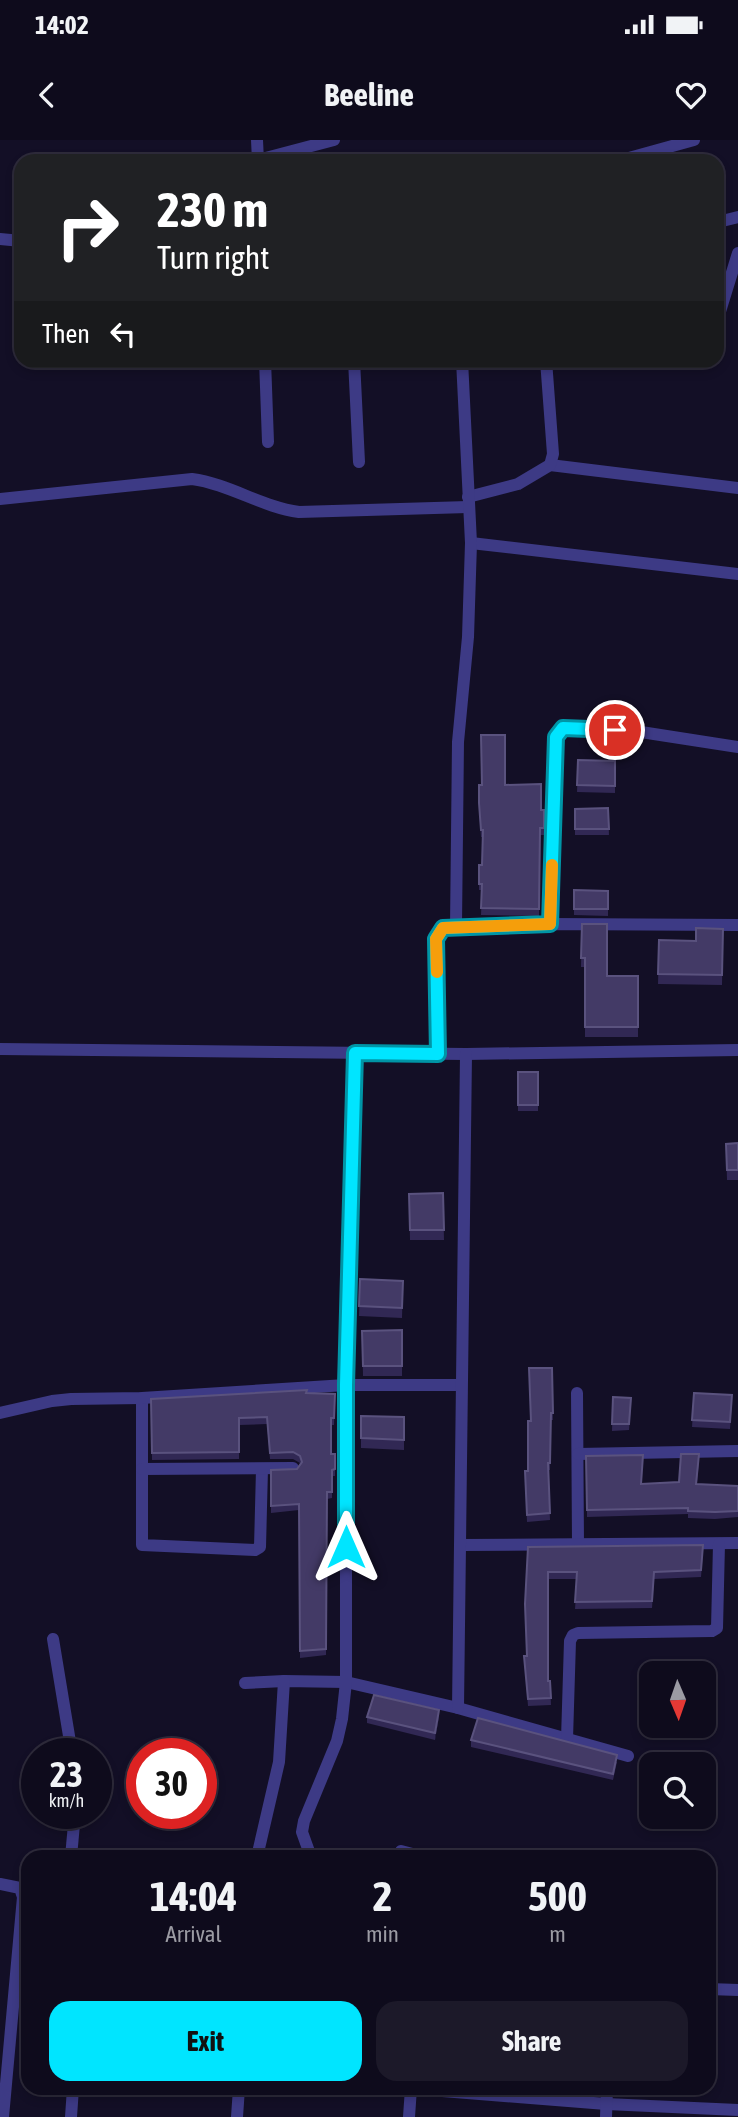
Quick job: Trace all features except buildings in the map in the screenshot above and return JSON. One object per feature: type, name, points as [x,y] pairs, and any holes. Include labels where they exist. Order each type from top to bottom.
[{"type":"street","points":[[283,154],[334,140]]},
{"type":"street","points":[[643,154],[694,140]]},
{"type":"street","points":[[724,298],[738,253]]},
{"type":"street","points":[[265,368],[268,442]]},
{"type":"street","points":[[354,368],[359,462]]},
{"type":"street","points":[[457,926],[458,742],[468,637],[471,543],[462,368]]},
{"type":"street","points":[[547,368],[552,454],[550,465]]},
{"type":"street","points":[[0,499],[192,479],[207,481],[285,510],[299,512],[468,502],[518,484],[550,465],[738,488]]},
{"type":"street","points":[[471,543],[738,574]]},
{"type":"street","points":[[550,924],[555,746],[556,737],[563,728],[641,732],[738,747]]},
{"type":"street","points":[[438,1054],[436,939],[443,928],[550,924],[738,925]]},
{"type":"street","points":[[0,1049],[438,1054],[738,1050]]},
{"type":"street","points":[[308,1850],[302,1832],[304,1821],[337,1741],[345,1682],[346,1385],[355,1053]]},
{"type":"street","points":[[458,1708],[466,1054]]},
{"type":"street","points":[[0,1413],[52,1401],[346,1385],[460,1385]]},
{"type":"street","points":[[577,1393],[578,1544]]},
{"type":"street","points":[[142,1398],[142,1545],[255,1550],[260,1547],[262,1469]]},
{"type":"street","points":[[579,1454],[738,1451]]},
{"type":"street","points":[[142,1469],[293,1468]]},
{"type":"street","points":[[567,1739],[570,1641],[573,1635],[712,1631],[717,1625],[719,1544]]},
{"type":"street","points":[[461,1545],[738,1544]]},
{"type":"street","points":[[53,1639],[69,1738]]},
{"type":"street","points":[[259,1850],[279,1762],[284,1681]]},
{"type":"street","points":[[245,1684],[284,1681],[345,1682],[458,1708],[628,1756]]},
{"type":"street","points":[[72,1850],[74,1829]]},
{"type":"street","points":[[0,1884],[20,1888],[21,1891]]},
{"type":"street","points":[[3,2117],[21,1919]]},
{"type":"street","points":[[716,1989],[738,1990]]},
{"type":"street","points":[[71,2117],[73,2095]]},
{"type":"street","points":[[237,2117],[239,2095]]},
{"type":"street","points":[[409,2117],[411,2095]]},
{"type":"street","points":[[537,2095],[606,2111],[738,2110]]},
{"type":"slow traffic","points":[[437,972],[436,939],[443,928],[550,924],[552,865]]},
{"type":"route","points":[[346,1547],[346,1385],[355,1053],[438,1054],[436,939],[443,928],[550,924],[556,737],[563,728],[615,730]]}]
